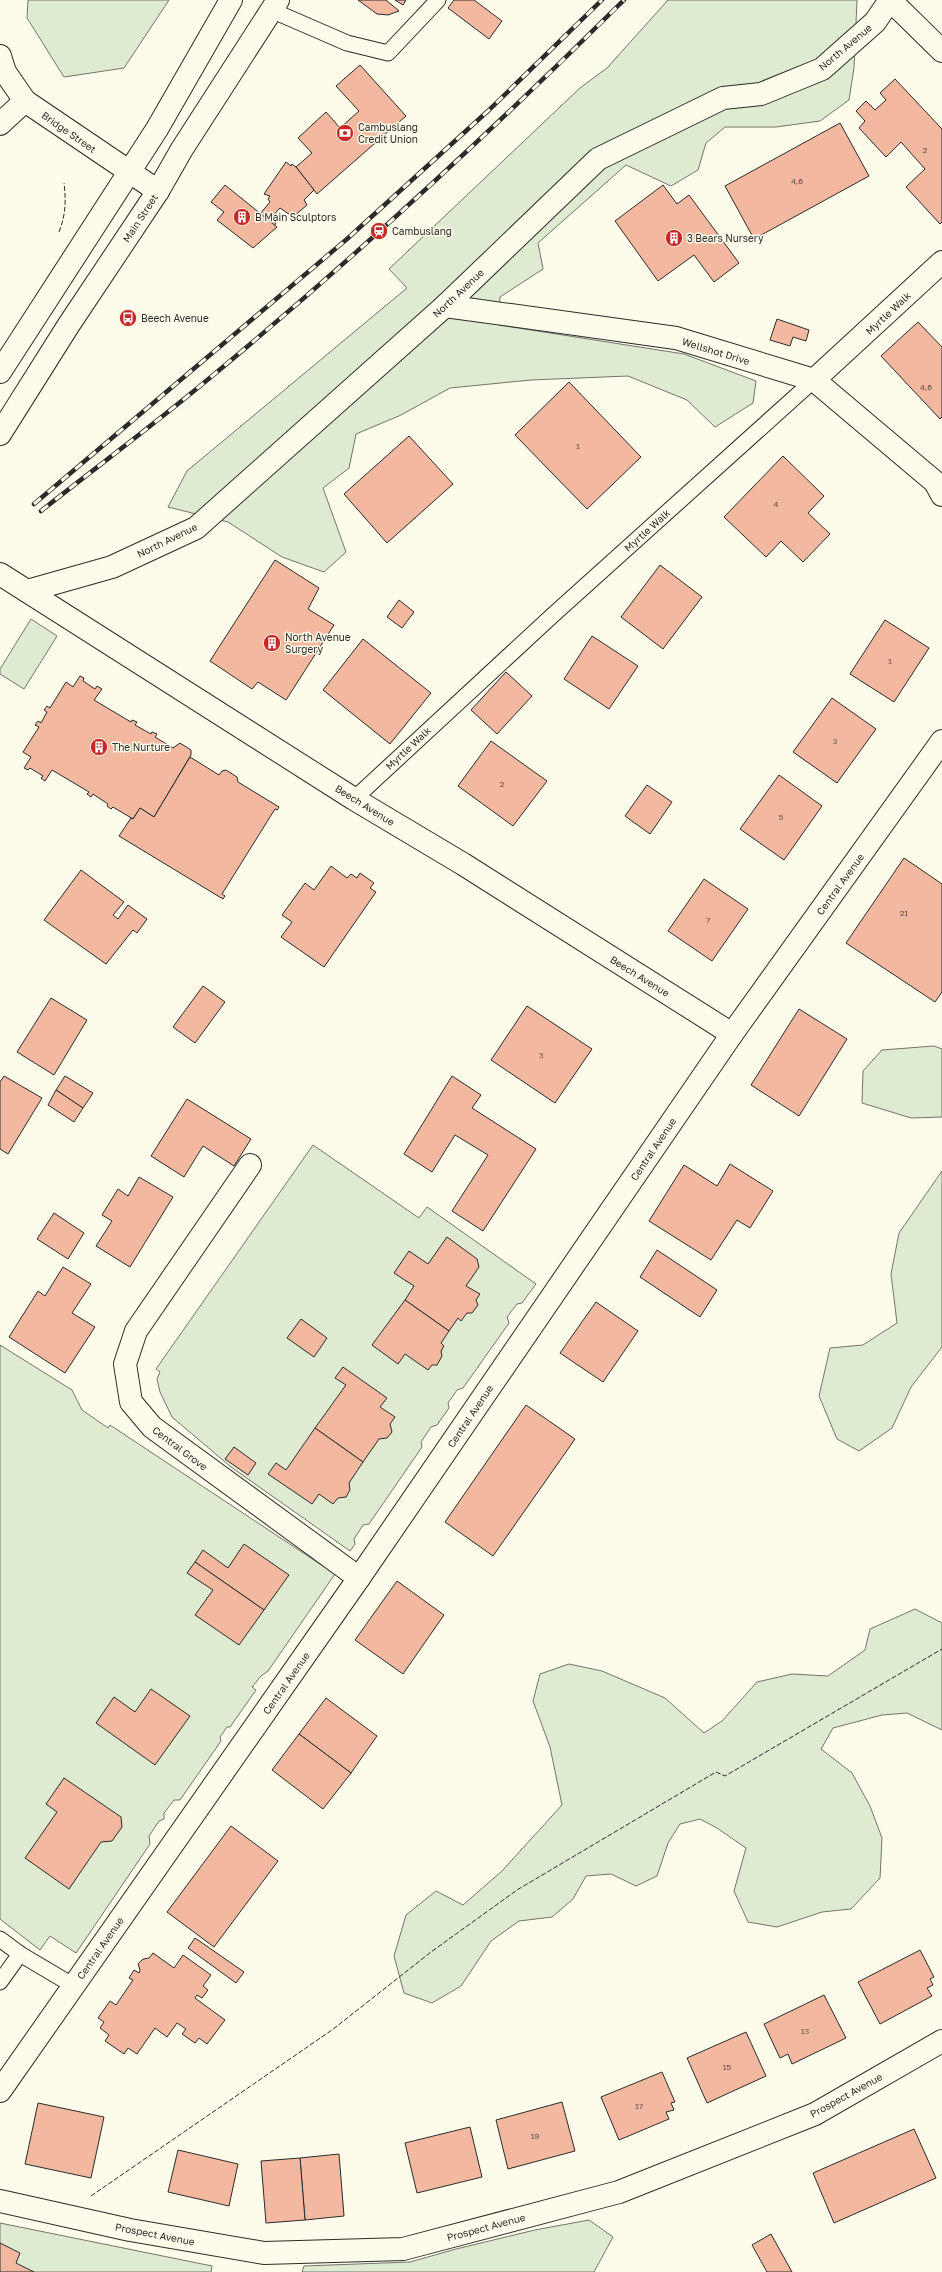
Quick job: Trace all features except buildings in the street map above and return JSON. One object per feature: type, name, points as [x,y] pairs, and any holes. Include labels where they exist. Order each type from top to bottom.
[{"type":"street","points":[[0,372],[157,129],[231,0]]},
{"type":"street","points":[[890,0],[942,52]]},
{"type":"street","name":"North Avenue","points":[[27,592],[112,567],[196,528],[445,306],[598,159],[723,98],[761,94],[822,69],[875,22],[890,0]]},
{"type":"street","name":"Main Street","points":[[0,434],[68,326],[158,191],[182,149],[275,5]]},
{"type":"street","name":"Bridge Street","points":[[0,56],[5,72],[25,101],[129,173],[158,191]]},
{"type":"street","points":[[0,124],[25,101]]},
{"type":"street","name":"Myrtle Walk","points":[[814,380],[942,262]]},
{"type":"street","name":"Wellshot Drive","points":[[445,306],[676,338],[814,380],[935,482],[942,495]]},
{"type":"street","name":"Beech Avenue","points":[[0,574],[27,592],[79,622],[354,799],[463,864],[732,1034]]},
{"type":"street","name":"Central Avenue","points":[[0,2091],[359,1578],[732,1034],[942,741]]},
{"type":"street","name":"Central Grove","points":[[250,1165],[136,1331],[125,1364],[131,1402],[152,1427],[359,1578]]},
{"type":"street","name":"Prospect Avenue","points":[[0,2202],[130,2230],[264,2254],[403,2249],[619,2192],[815,2114],[942,2041]]},
{"type":"lane","points":[[275,5],[346,42],[388,53],[438,0]]},
{"type":"lane","name":"Myrtle Walk","points":[[354,799],[554,614],[814,380]]},
{"type":"lane","points":[[0,1939],[20,1954],[74,1986]]},
{"type":"lane","points":[[0,1982],[20,1954]]},
{"type":"green space","points":[[28,0],[169,0],[124,68],[64,77],[27,18]]},
{"type":"green space","points":[[668,0],[857,0],[854,68],[849,100],[820,121],[776,127],[725,127],[706,143],[698,170],[671,186],[626,165],[538,243],[543,269],[500,297],[499,325],[684,354],[756,381],[753,403],[715,427],[687,400],[628,376],[531,380],[450,388],[401,415],[356,434],[349,468],[323,488],[346,552],[324,572],[282,557],[228,522],[168,507],[187,471],[407,288],[389,269],[580,88],[607,68]]},
{"type":"green space","points":[[31,619],[57,636],[24,689],[0,674],[0,669]]},
{"type":"green space","points":[[934,1046],[942,1049],[942,1117],[911,1118],[862,1103],[863,1071],[882,1050]]},
{"type":"green space","points":[[313,1145],[419,1218],[427,1207],[536,1284],[522,1303],[517,1304],[507,1317],[509,1323],[463,1388],[457,1390],[448,1403],[449,1408],[437,1425],[431,1427],[421,1442],[422,1447],[369,1524],[363,1525],[354,1539],[355,1544],[350,1551],[231,1467],[172,1417],[160,1392],[157,1379],[160,1372],[156,1369]]},
{"type":"green space","points":[[942,1171],[942,1347],[911,1387],[892,1428],[859,1451],[837,1439],[819,1396],[830,1348],[863,1345],[897,1323],[891,1274],[899,1233]]},
{"type":"green space","points":[[0,1345],[72,1390],[82,1410],[108,1428],[110,1425],[335,1574],[268,1671],[261,1676],[252,1687],[256,1690],[230,1727],[227,1727],[220,1737],[221,1741],[180,1800],[174,1800],[164,1813],[164,1819],[159,1821],[149,1836],[150,1844],[76,1953],[50,1936],[40,1950],[0,1919]]},
{"type":"green space","points":[[915,1609],[942,1623],[942,1730],[907,1713],[882,1715],[833,1728],[821,1749],[852,1773],[870,1806],[882,1838],[880,1878],[851,1909],[822,1912],[777,1927],[748,1922],[734,1891],[746,1848],[717,1828],[700,1819],[680,1824],[668,1843],[657,1876],[636,1886],[611,1874],[586,1876],[573,1899],[552,1917],[519,1921],[491,1941],[461,1986],[432,2003],[404,1993],[394,1956],[406,1915],[436,1891],[463,1905],[502,1871],[562,1805],[550,1747],[533,1701],[540,1674],[569,1664],[602,1671],[665,1698],[704,1733],[722,1721],[757,1682],[792,1674],[828,1676],[865,1650],[870,1629]]},
{"type":"green space","points":[[589,2220],[613,2237],[594,2272],[302,2272],[304,2266],[410,2262],[535,2230]]},
{"type":"green space","points":[[0,2223],[212,2266],[211,2272],[0,2272]]},
{"type":"railway","points":[[34,504],[347,239],[489,110],[602,0]]},
{"type":"railway","points":[[41,511],[180,402],[310,293],[469,149],[624,0]]},
{"type":"fence","points":[[59,232],[65,208],[64,183]]},
{"type":"fence","points":[[91,2196],[332,2030],[431,1952],[517,1890],[716,1772],[725,1776],[942,1649]]},
{"type":"place","name":"Cambuslang Credit Union","points":[[345,133]]},
{"type":"place","name":"B Main Sculptors","points":[[242,217]]},
{"type":"place","name":"Cambuslang","points":[[379,231]]},
{"type":"place","name":"3 Bears Nursery","points":[[674,238]]},
{"type":"place","name":"Beech Avenue","points":[[128,318]]},
{"type":"place","name":"North Avenue Surgery","points":[[272,643]]},
{"type":"place","name":"The Nurture","points":[[99,747]]}]
